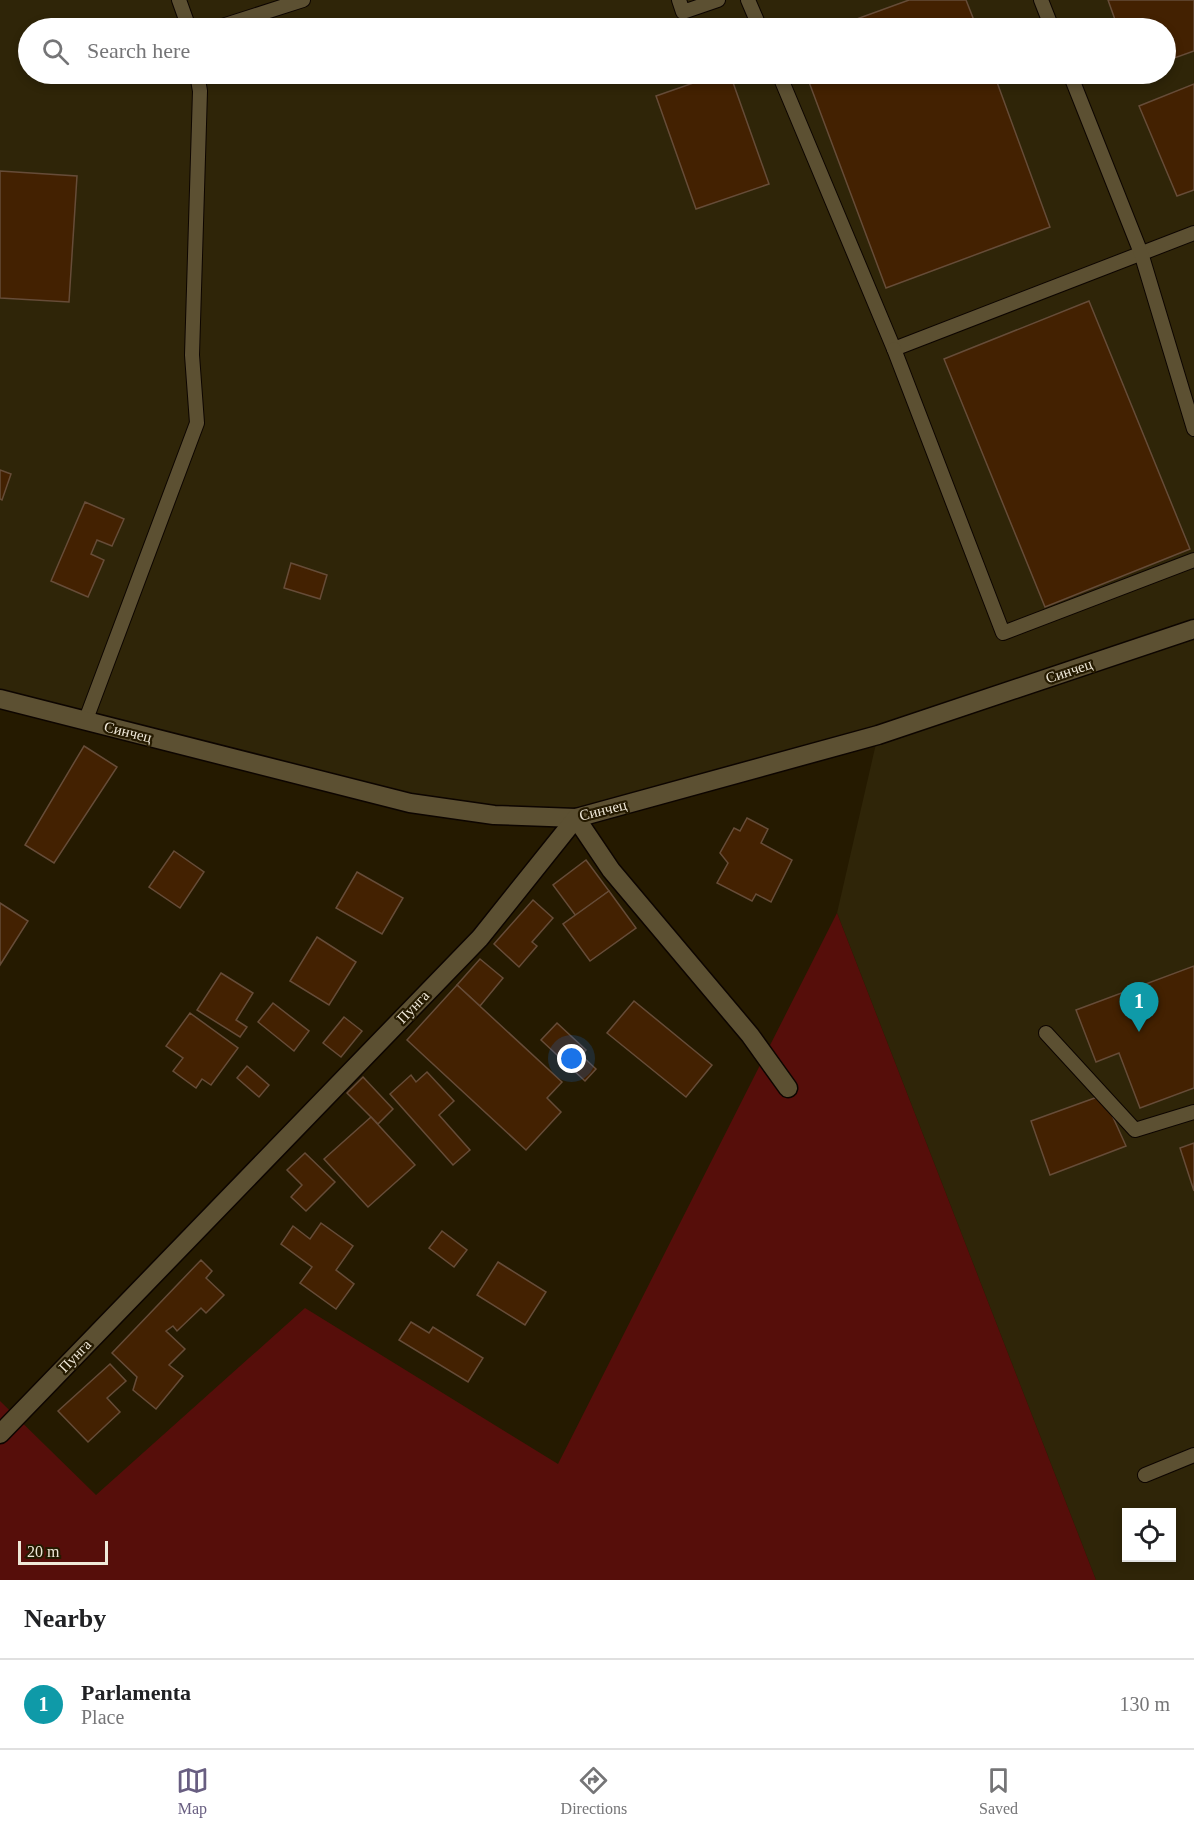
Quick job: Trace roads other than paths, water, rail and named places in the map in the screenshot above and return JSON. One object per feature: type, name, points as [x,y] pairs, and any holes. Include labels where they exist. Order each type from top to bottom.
[{"type":"street","name":"Синчец","points":[[0,699],[410,803],[494,815],[576,818],[878,735],[1194,629]]},
{"type":"street","points":[[576,818],[611,870],[750,1035],[788,1088]]},
{"type":"street","name":"Пунга","points":[[0,1434],[480,938],[576,818]]},
{"type":"lane","points":[[179,0],[185,18]]},
{"type":"lane","points":[[247,18],[303,0]]},
{"type":"lane","points":[[679,0],[683,12],[718,0]]},
{"type":"lane","points":[[748,0],[756,18]]},
{"type":"lane","points":[[1041,0],[1048,18]]},
{"type":"lane","points":[[85,722],[197,423],[192,355],[199,84]]},
{"type":"lane","points":[[783,84],[894,349],[1003,633],[1194,560]]},
{"type":"lane","points":[[1074,84],[1141,253],[1194,429]]},
{"type":"lane","points":[[894,349],[1194,233]]},
{"type":"lane","points":[[1046,1033],[1135,1130],[1194,1112]]},
{"type":"lane","points":[[1145,1474],[1194,1455]]},
{"type":"place","name":"Parlamenta","points":[[1139,1032]]}]
